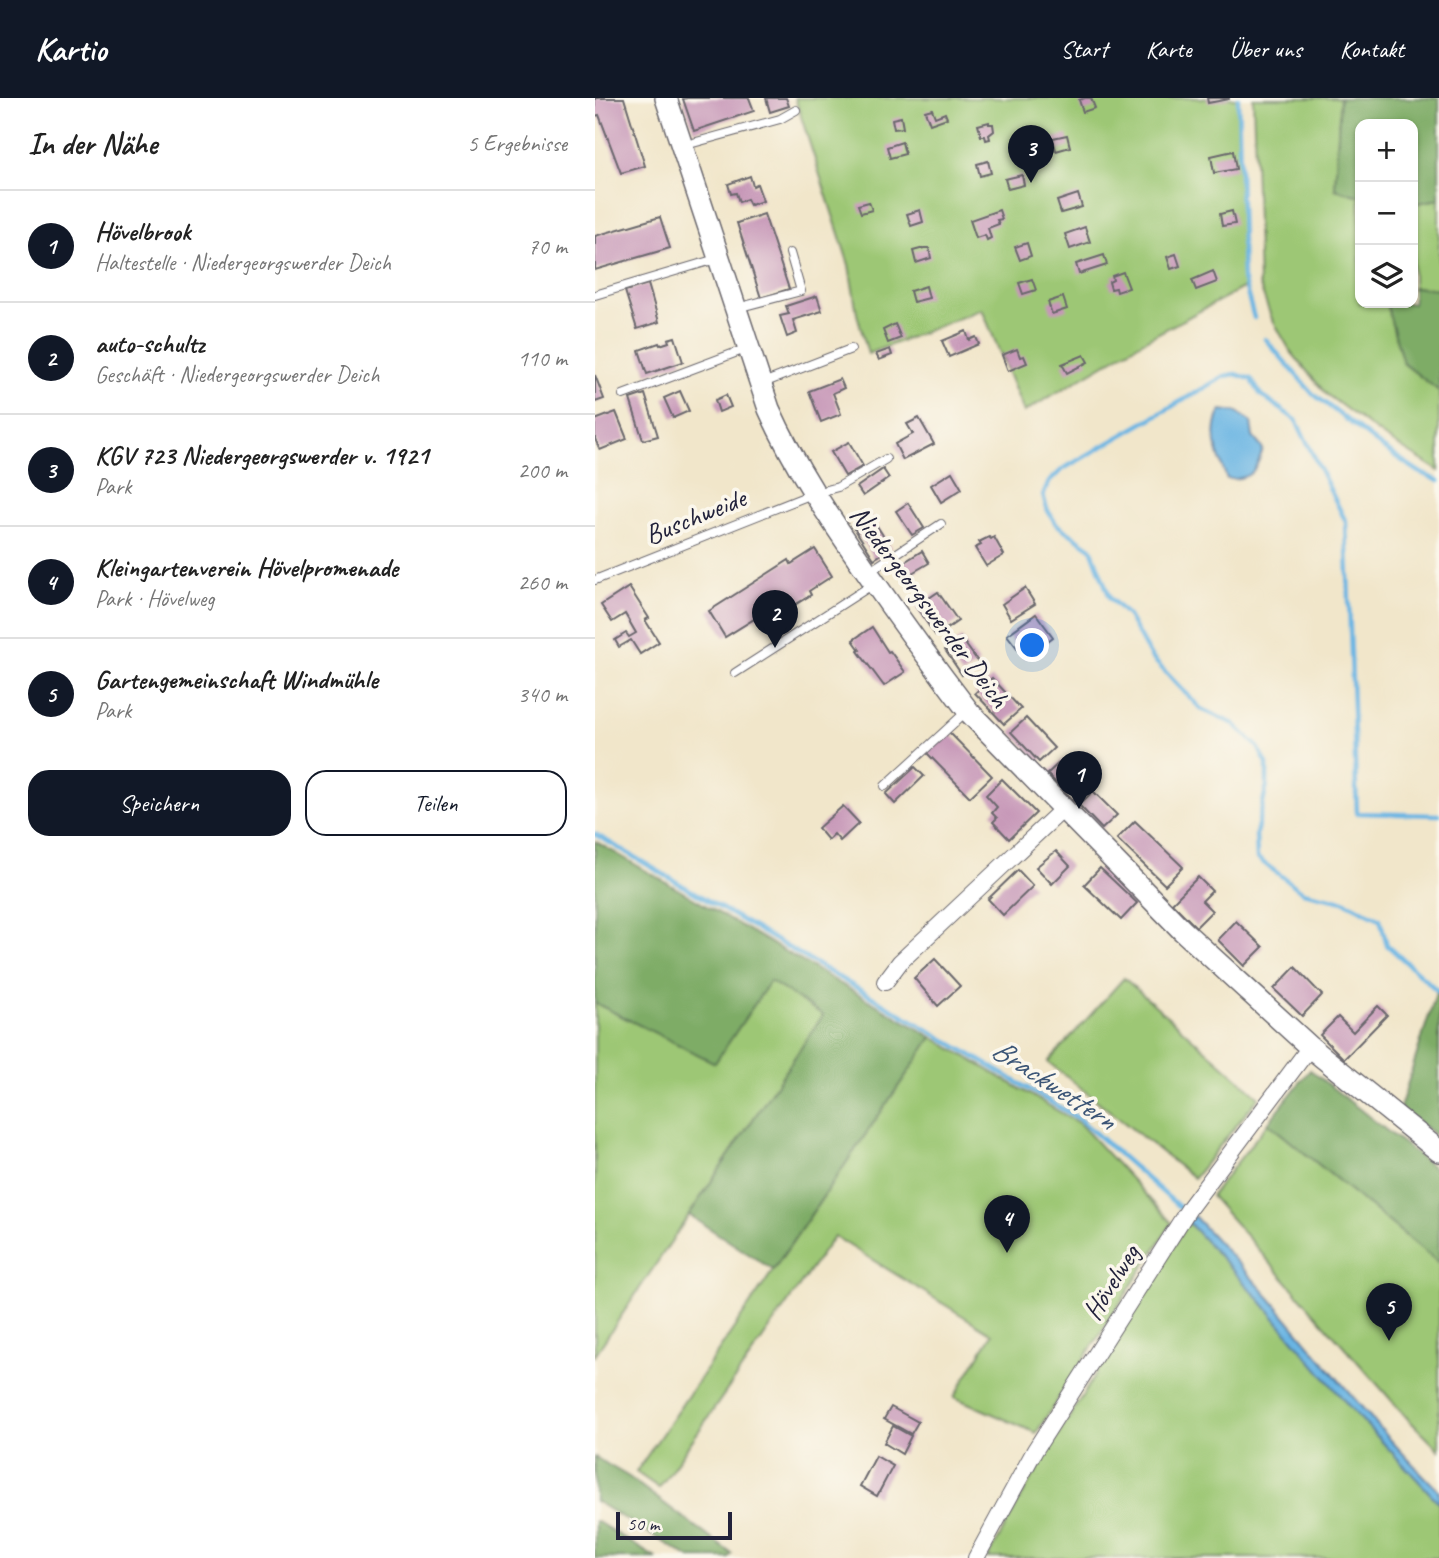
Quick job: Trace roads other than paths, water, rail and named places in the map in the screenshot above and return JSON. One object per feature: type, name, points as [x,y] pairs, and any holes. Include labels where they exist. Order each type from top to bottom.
[{"type":"street","name":"Niedergeorgswerder Deich","points":[[666,98],[760,384],[786,447],[812,494],[917,644],[968,710],[1182,932],[1310,1047],[1439,1151]]},
{"type":"street","points":[[885,982],[900,962],[1062,809]]},
{"type":"street","name":"Hövelweg","points":[[976,1558],[1035,1450],[1174,1231],[1310,1047]]},
{"type":"lane","points":[[682,146],[781,120],[796,110]]},
{"type":"lane","points":[[735,309],[801,291],[790,253]]},
{"type":"lane","points":[[595,295],[718,258]]},
{"type":"lane","points":[[623,394],[748,348]]},
{"type":"lane","points":[[760,384],[851,349]]},
{"type":"lane","name":"Buschweide","points":[[595,580],[812,494],[838,487],[886,459]]},
{"type":"lane","points":[[735,673],[871,578],[941,524]]},
{"type":"lane","points":[[885,786],[968,710]]},
{"type":"water","points":[[1221,410],[1237,412],[1251,422],[1253,437],[1263,449],[1255,468],[1242,478],[1227,479],[1218,453],[1215,436]]},
{"type":"water","points":[[1194,1216],[1270,1298],[1373,1420],[1439,1491],[1439,1503],[1348,1405],[1261,1301],[1188,1222]]},
{"type":"waterway","points":[[1238,98],[1243,278],[1254,318]]},
{"type":"waterway","points":[[1265,339],[1312,393],[1383,448],[1421,473],[1439,481]]},
{"type":"waterway","points":[[1439,815],[1357,813],[1346,522],[1296,420],[1261,395],[1251,379],[1235,374],[1225,376],[1063,469],[1049,482],[1043,495],[1047,509],[1056,524],[1091,548],[1110,598],[1128,616],[1151,657],[1201,709],[1234,724],[1258,747],[1267,764],[1267,785],[1256,834],[1257,858],[1303,892],[1344,901],[1380,919],[1387,945],[1439,992]]},
{"type":"waterway","name":"Brackwettern","points":[[595,834],[1078,1118],[1185,1212]]},
{"type":"place","name":"KGV 723 Niedergeorgswerder v. 1921","points":[[1031,183]]},
{"type":"place","name":"auto-schultz","points":[[775,648]]},
{"type":"place","name":"Hövelbrook","points":[[1079,809]]},
{"type":"place","name":"Kleingartenverein Hövelpromenade","points":[[1007,1253]]},
{"type":"place","name":"Gartengemeinschaft Windmühle","points":[[1389,1341]]}]
